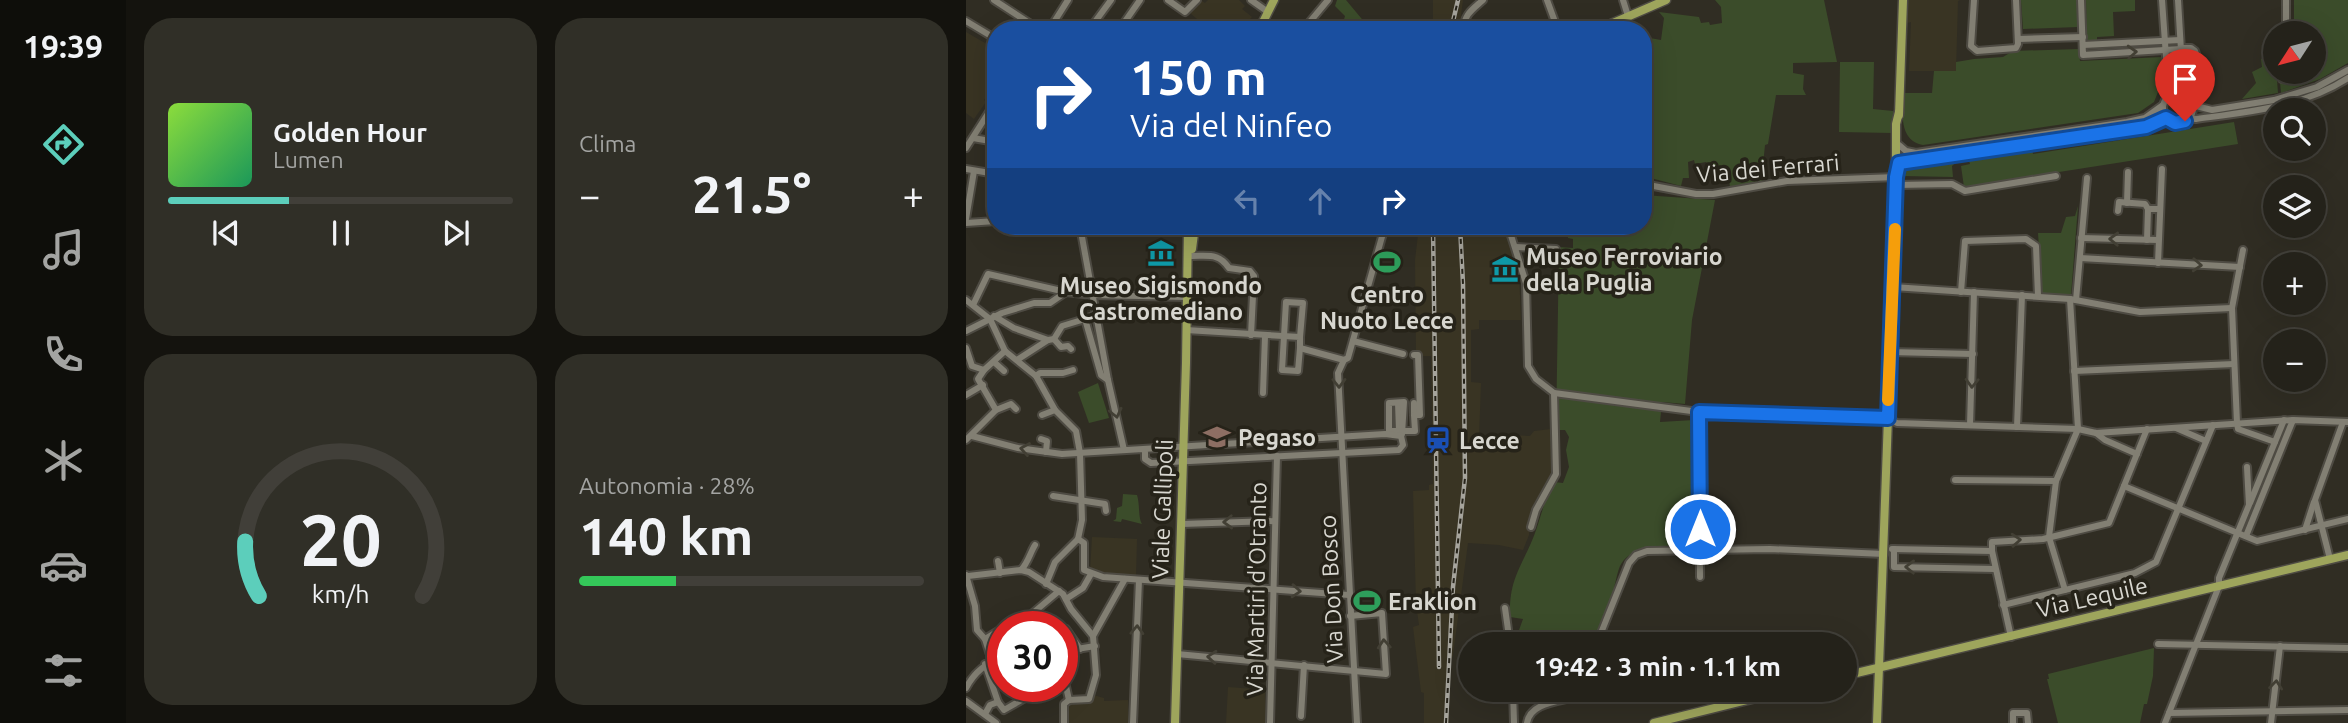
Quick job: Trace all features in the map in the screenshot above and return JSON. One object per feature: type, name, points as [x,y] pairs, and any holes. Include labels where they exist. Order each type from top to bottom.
[{"type":"main road","points":[[1261,21],[1271,0]]},
{"type":"main road","points":[[1877,723],[1903,0]]},
{"type":"main road","points":[[1617,21],[1663,1]]},
{"type":"main road","points":[[1897,174],[1896,124],[1899,111]]},
{"type":"main road","name":"Viale Gallipoli","points":[[1175,723],[1188,235]]},
{"type":"main road","name":"Viale Gallipoli","points":[[1187,297],[1194,235]]},
{"type":"main road","name":"Via Lequile","points":[[1857,673],[2348,555]]},
{"type":"main road","points":[[1654,723],[1739,702]]},
{"type":"street","points":[[994,0],[1002,2],[1028,21]]},
{"type":"street","points":[[1055,21],[1068,0]]},
{"type":"street","points":[[1096,21],[1111,0]]},
{"type":"street","points":[[1125,21],[1140,0]]},
{"type":"street","points":[[1168,0],[1185,12],[1197,0]]},
{"type":"street","points":[[1251,0],[1266,11]]},
{"type":"street","points":[[1310,21],[1328,0]]},
{"type":"street","points":[[1463,21],[1483,0]]},
{"type":"street","points":[[1547,0],[1555,21]]},
{"type":"street","points":[[1623,0],[1628,16]]},
{"type":"street","points":[[1974,0],[1971,46],[1977,51],[2016,48],[2016,0]]},
{"type":"street","points":[[2081,0],[2083,55],[2181,48]]},
{"type":"street","points":[[1899,145],[1906,151],[1916,153],[2145,118],[2163,105],[2167,97],[2162,0]]},
{"type":"street","points":[[2178,0],[2183,84],[2193,110],[2189,118]]},
{"type":"street","points":[[2286,0],[2286,21]]},
{"type":"street","points":[[966,20],[987,33]]},
{"type":"street","points":[[2018,39],[2082,37]]},
{"type":"street","points":[[2083,46],[2165,41],[2195,55],[2203,74]]},
{"type":"street","points":[[2167,97],[2177,92],[2189,98],[2196,106],[2212,110],[2274,100],[2317,87],[2348,70]]},
{"type":"street","points":[[1897,174],[2146,127],[2166,118],[2180,123],[2189,118],[2206,118],[2276,107],[2320,93],[2348,78]]},
{"type":"street","points":[[2163,105],[2166,118]]},
{"type":"street","points":[[966,148],[987,116]]},
{"type":"street","points":[[974,138],[987,140]]},
{"type":"street","points":[[2158,262],[2162,169]]},
{"type":"street","points":[[970,170],[966,221],[987,221]]},
{"type":"street","points":[[2127,203],[2128,172]]},
{"type":"street","points":[[1897,174],[1952,184],[1965,191],[2056,176]]},
{"type":"street","name":"Via dei Ferrari","points":[[1652,185],[1713,194],[1787,181],[1897,174]]},
{"type":"street","points":[[2065,590],[2049,537],[2056,481],[2078,429],[2073,299],[2080,258],[2087,178]]},
{"type":"street","points":[[2118,211],[2119,202],[2145,204],[2148,209],[2147,240]]},
{"type":"street","points":[[2148,209],[2159,209]]},
{"type":"street","points":[[1082,235],[1108,380],[1124,450]]},
{"type":"street","name":"Via Don Bosco","points":[[1357,723],[1338,373],[1344,360],[1348,358],[1382,235]]},
{"type":"street","points":[[1512,235],[1526,283],[1528,366],[1536,379],[1554,393],[1699,412],[1888,418],[1897,423],[2078,429],[2096,433],[2284,420],[2345,422],[2305,530]]},
{"type":"street","points":[[2081,238],[2158,240]]},
{"type":"street","points":[[1961,292],[1965,241],[2026,239],[2036,246],[2038,296]]},
{"type":"street","points":[[1516,247],[1556,249]]},
{"type":"street","points":[[2243,250],[2232,308],[2237,424],[2238,429],[2275,442]]},
{"type":"street","points":[[1192,256],[1218,257],[1223,259],[1229,268],[1250,271],[1254,276],[1251,335]]},
{"type":"street","points":[[2080,258],[2240,267]]},
{"type":"street","points":[[973,305],[988,274],[1066,292],[1187,297]]},
{"type":"street","points":[[1893,287],[2073,299],[2140,312],[2232,308]]},
{"type":"street","points":[[966,331],[1008,311],[1041,302],[1050,303],[1066,292]]},
{"type":"street","points":[[1970,425],[1975,292]]},
{"type":"street","points":[[2017,427],[2022,295]]},
{"type":"street","points":[[966,300],[991,320],[1005,351],[1036,376],[1055,410],[1076,431],[1080,453],[1082,520],[1078,539],[1055,562],[1047,582]]},
{"type":"street","points":[[1286,302],[1303,303],[1300,338],[1298,371],[1282,370],[1286,302]]},
{"type":"street","points":[[1017,360],[1051,340],[1062,326],[1096,315]]},
{"type":"street","points":[[1085,318],[1101,375],[1108,380]]},
{"type":"street","points":[[991,320],[1002,321],[1071,349]]},
{"type":"street","points":[[1186,330],[1300,338]]},
{"type":"street","points":[[1263,393],[1265,336]]},
{"type":"street","points":[[1353,341],[1403,354]]},
{"type":"street","points":[[966,348],[972,366],[984,370]]},
{"type":"street","points":[[1300,348],[1344,360]]},
{"type":"street","points":[[996,410],[978,379],[1005,351]]},
{"type":"street","points":[[1890,352],[1973,354]]},
{"type":"street","points":[[1389,417],[1420,415],[1417,403],[1418,355],[1414,355]]},
{"type":"street","points":[[995,362],[1004,371]]},
{"type":"street","points":[[2074,371],[2234,364]]},
{"type":"street","points":[[1036,376],[1041,373],[1073,370]]},
{"type":"street","points":[[966,395],[983,385]]},
{"type":"street","points":[[1531,527],[1536,510],[1556,474],[1554,393]]},
{"type":"street","points":[[1388,433],[1389,403],[1417,403]]},
{"type":"street","points":[[1144,450],[1146,459],[1151,463],[1401,449],[1401,403]]},
{"type":"street","points":[[969,438],[996,410],[1011,404],[1016,408]]},
{"type":"street","points":[[1042,415],[1055,410]]},
{"type":"street","points":[[1699,412],[1700,578]]},
{"type":"street","points":[[969,438],[1046,452],[1144,450],[1401,433],[1415,430],[1414,416]]},
{"type":"street","points":[[2165,723],[2219,586],[2219,578],[2284,420]]},
{"type":"street","points":[[2246,536],[2293,420]]},
{"type":"street","points":[[2003,604],[2134,573],[2156,562],[2213,425]]},
{"type":"street","points":[[2173,427],[2206,442]]},
{"type":"street","points":[[2011,637],[1995,569],[1992,542],[2049,537],[2109,523],[2147,429]]},
{"type":"street","points":[[2096,433],[2105,440],[2137,454]]},
{"type":"street","points":[[1046,452],[1047,439]]},
{"type":"street","name":"Via Martiri d'Otranto","points":[[1270,723],[1277,456]]},
{"type":"street","points":[[2246,467],[2249,505]]},
{"type":"street","points":[[1955,480],[2056,481]]},
{"type":"street","points":[[2124,486],[2257,541],[2348,519]]},
{"type":"street","points":[[1053,496],[1105,504],[1106,512]]},
{"type":"street","points":[[2315,500],[2330,559]]},
{"type":"street","points":[[1182,524],[1275,521]]},
{"type":"street","points":[[1078,539],[1084,543],[1084,570],[1090,574],[1125,579],[1349,595]]},
{"type":"street","points":[[1021,570],[1027,564],[1028,556],[1035,545]]},
{"type":"street","points":[[1894,549],[1894,567],[1995,569]]},
{"type":"street","points":[[1944,550],[1944,568]]},
{"type":"street","points":[[1601,632],[1629,563],[1636,555],[1647,551],[1992,551]]},
{"type":"street","points":[[998,561],[1000,573]]},
{"type":"street","points":[[987,655],[985,639],[977,630],[967,575],[1021,570],[1032,574],[1062,594],[1071,610],[1093,636],[1096,675],[1089,699],[1078,700]]},
{"type":"street","points":[[1035,611],[1048,600],[1083,588],[1090,574]]},
{"type":"street","points":[[1093,636],[1125,579]]},
{"type":"street","points":[[1133,723],[1139,580]]},
{"type":"street","points":[[1506,608],[1509,632]]},
{"type":"street","points":[[1177,654],[1386,674],[1382,613],[1350,616]]},
{"type":"street","points":[[966,630],[977,630]]},
{"type":"street","points":[[2158,644],[2348,648]]},
{"type":"street","points":[[1078,646],[1080,649],[1095,646]]},
{"type":"street","points":[[2272,723],[2280,646]]},
{"type":"street","points":[[966,688],[987,664]]},
{"type":"street","points":[[1301,716],[1304,665]]},
{"type":"street","points":[[1096,675],[1105,676]]},
{"type":"street","points":[[1093,687],[1102,689]]},
{"type":"street","points":[[986,718],[990,705],[998,702],[1004,710],[1018,702]]},
{"type":"street","points":[[1064,723],[1064,704],[1066,702]]},
{"type":"street","points":[[1513,702],[1514,723]]},
{"type":"street","points":[[1527,723],[1528,717],[1538,706],[1555,702]]},
{"type":"street","points":[[967,704],[996,723]]},
{"type":"street","points":[[2169,713],[2348,710]]},
{"type":"street","points":[[2013,723],[2013,713],[2027,713],[2028,723]]},
{"type":"shaded area","points":[[1208,0],[1239,0],[1245,6],[1242,9],[1252,17],[1248,21],[1199,21],[1190,13],[1202,1],[1205,3]]},
{"type":"shaded area","points":[[1433,0],[1463,0],[1460,21],[1433,21]]},
{"type":"shaded area","points":[[1907,0],[1960,0],[1956,71],[1909,71],[1911,22],[1907,23]]},
{"type":"shaded area","points":[[966,32],[987,44],[987,96],[984,100],[986,102],[974,119],[966,113]]},
{"type":"shaded area","points":[[1418,235],[1506,235],[1519,271],[1521,320],[1479,320],[1479,329],[1471,330],[1471,382],[1481,383],[1479,439],[1511,440],[1512,435],[1530,436],[1534,431],[1551,429],[1553,470],[1530,511],[1529,535],[1523,550],[1468,543],[1453,655],[1449,659],[1449,723],[1424,723],[1424,693],[1421,692],[1413,627],[1419,625],[1413,491],[1429,490],[1429,485],[1433,484],[1431,356],[1416,356],[1415,260]]},
{"type":"shaded area","points":[[1092,537],[1137,539],[1136,576],[1090,571]]},
{"type":"shaded area","points":[[1228,687],[1267,690],[1266,723],[1226,723]]},
{"type":"shaded area","points":[[1093,695],[1104,698],[1104,701],[1128,700],[1128,723],[1067,723],[1067,708],[1071,702],[1091,703]]},
{"type":"green space","points":[[1337,0],[1346,0],[1364,21],[1344,21],[1345,16],[1335,6]]},
{"type":"green space","points":[[1715,0],[1824,0],[1837,62],[1793,63],[1793,73],[1804,75],[1803,89],[1806,95],[1776,95],[1768,144],[1765,145],[1762,175],[1764,181],[1730,188],[1728,167],[1710,168],[1706,162],[1695,164],[1694,160],[1688,162],[1689,178],[1683,178],[1681,186],[1652,178],[1652,38],[1661,40],[1664,18],[1659,12],[1699,17],[1701,23],[1709,22],[1710,25],[1722,23],[1721,7]]},
{"type":"green space","points":[[2021,0],[2077,0],[2078,27],[2023,29]]},
{"type":"green space","points":[[2086,0],[2135,0],[2135,11],[2113,12],[2114,36],[2097,37],[2097,41],[2087,41]]},
{"type":"green space","points":[[2294,0],[2348,0],[2348,63],[2326,76],[2326,21],[2294,21]]},
{"type":"green space","points":[[2079,49],[2080,61],[2162,57],[2164,82],[2154,102],[2138,113],[1923,145],[1909,138],[1904,125],[1903,93],[1932,93],[1934,71],[1956,71],[1956,62],[2003,57],[2013,51]]},
{"type":"green space","points":[[2263,58],[2263,84],[2277,84],[2278,93],[2242,99],[2256,83],[2252,72],[2262,67]]},
{"type":"green space","points":[[1840,62],[1874,62],[1873,109],[1893,111],[1893,133],[1839,132]]},
{"type":"green space","points":[[2280,84],[2306,84],[2281,93]]},
{"type":"green space","points":[[2234,122],[2238,144],[1964,187],[1961,166],[1970,164],[1969,161],[2032,150],[2033,154]]},
{"type":"green space","points":[[1961,157],[1952,166],[1953,177],[1903,176],[1904,167]]},
{"type":"green space","points":[[1652,196],[1715,200],[1692,320],[1685,404],[1662,402],[1660,422],[1694,420],[1696,548],[1654,548],[1626,558],[1620,566],[1599,632],[1518,632],[1523,619],[1510,617],[1515,578],[1550,489],[1554,482],[1563,483],[1569,467],[1566,450],[1569,437],[1565,430],[1556,430],[1559,247],[1573,248],[1573,239],[1568,238],[1568,235],[1652,235]]},
{"type":"green space","points":[[2078,206],[2071,295],[2042,293],[2038,233],[2061,233],[2066,217],[2075,216]]},
{"type":"green space","points":[[1098,383],[1109,418],[1089,423],[1078,392]]},
{"type":"green space","points":[[1123,494],[1137,495],[1142,524],[1122,519],[1121,522],[1113,521],[1116,519],[1117,508],[1122,506]]},
{"type":"green space","points":[[2154,648],[2153,676],[2140,723],[2058,723],[2048,674]]},
{"type":"railway","points":[[1453,21],[1458,0]]},
{"type":"railway","points":[[1433,235],[1439,667]]},
{"type":"railway","points":[[1446,723],[1453,587],[1465,478],[1460,235]]},
{"type":"slow traffic","points":[[1888,400],[1895,229]]},
{"type":"place","name":"Museo Sigismondo Castromediano","points":[[1161,253]]},
{"type":"place","name":"Centro Nuoto Lecce","points":[[1387,262]]},
{"type":"place","name":"Museo Ferroviario della Puglia","points":[[1505,269]]},
{"type":"place","name":"Pegaso","points":[[1217,437]]},
{"type":"place","name":"Lecce","points":[[1438,440]]},
{"type":"place","name":"Eraklion","points":[[1367,601]]},
{"type":"route","points":[[1700,529],[1699,412],[1888,418],[1896,177],[1899,163],[2146,127],[2166,118],[2175,123],[2185,121]]}]
